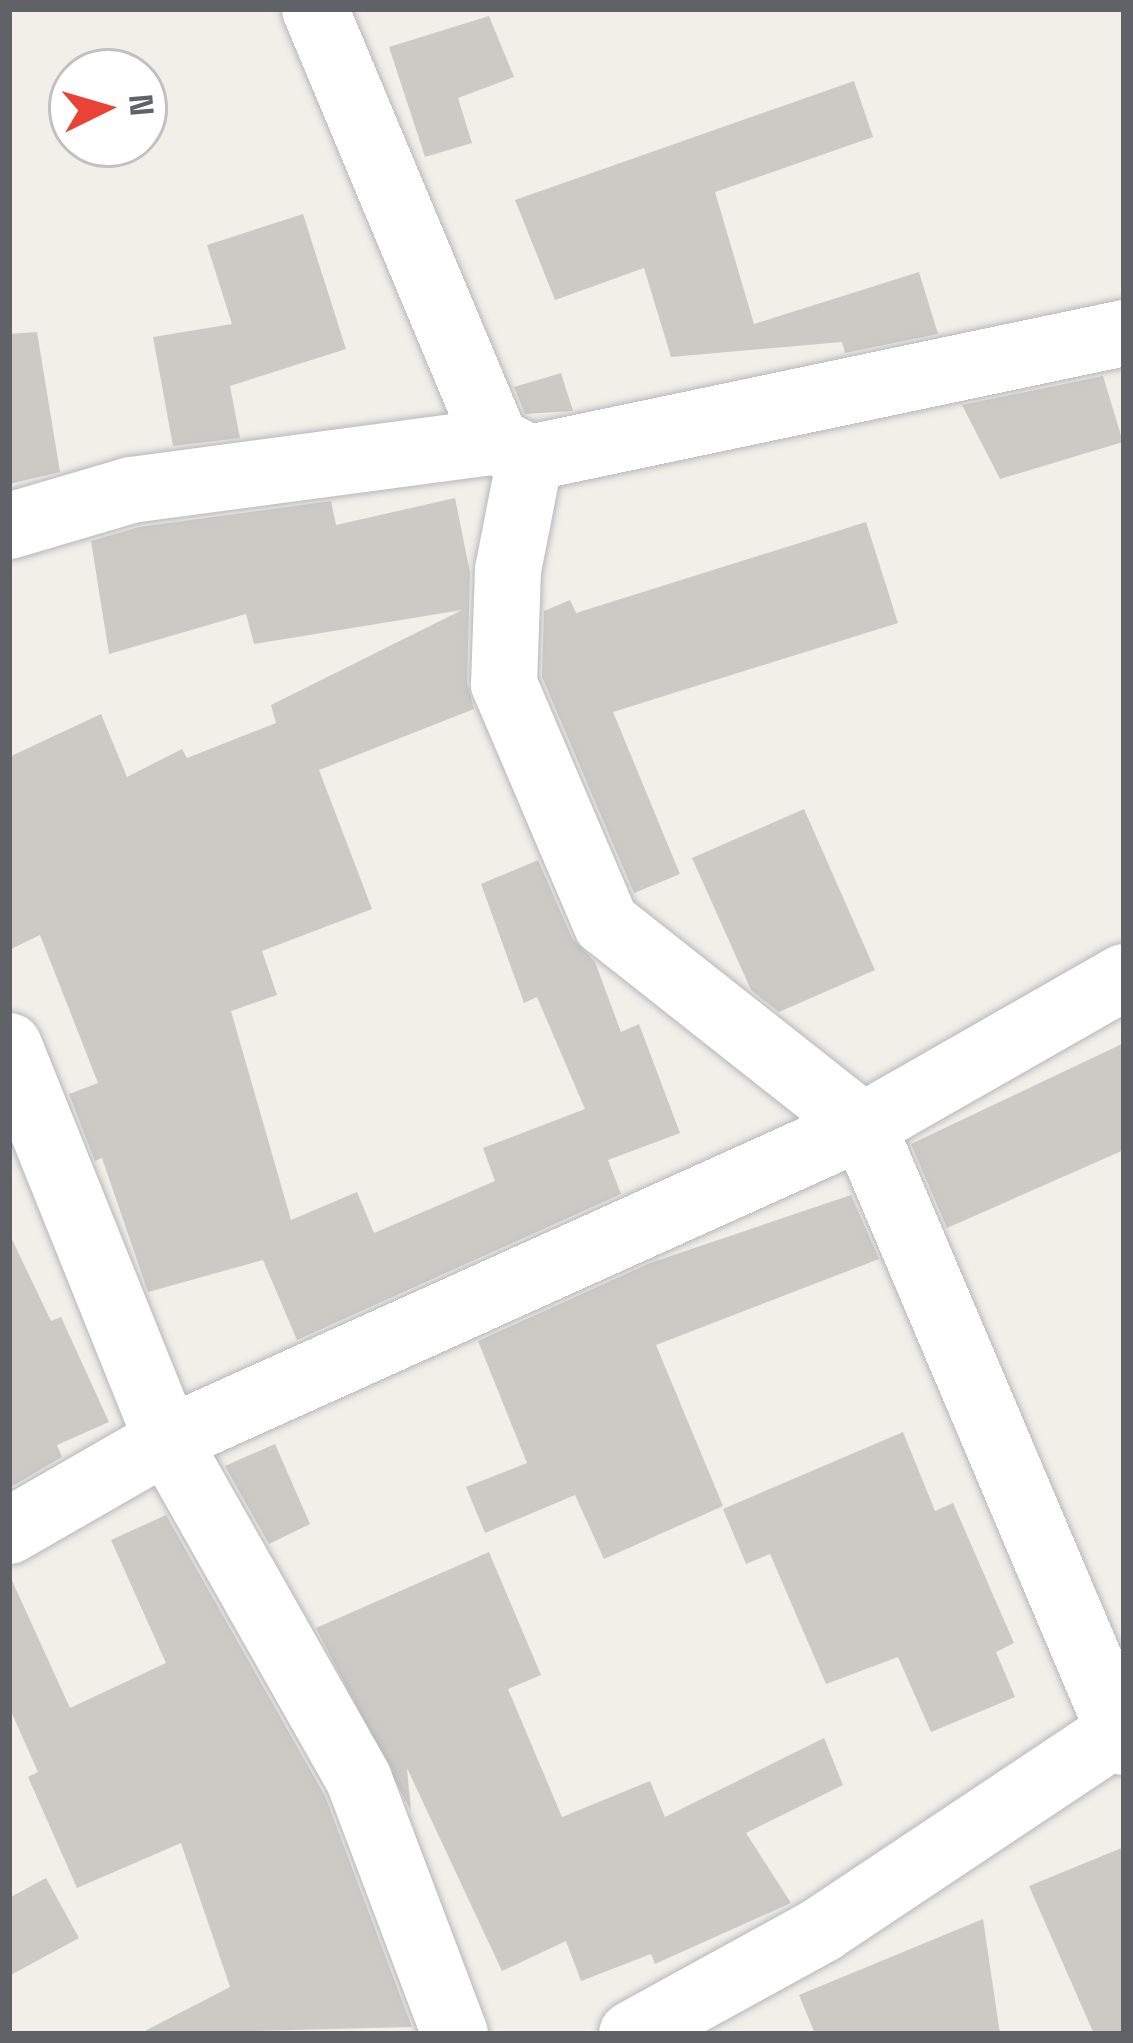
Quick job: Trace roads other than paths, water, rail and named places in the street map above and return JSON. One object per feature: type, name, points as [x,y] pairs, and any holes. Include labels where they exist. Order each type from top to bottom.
[{"type":"street","points":[[315,9],[513,450],[504,684],[606,923],[863,1126],[1122,1734],[821,1930],[632,2034]]},
{"type":"street","points":[[9,526],[131,490],[513,450],[1124,333]]},
{"type":"street","points":[[9,1531],[166,1440],[863,1126],[1124,977]]},
{"type":"street","points":[[9,1046],[166,1440],[359,1780],[455,2034]]}]
